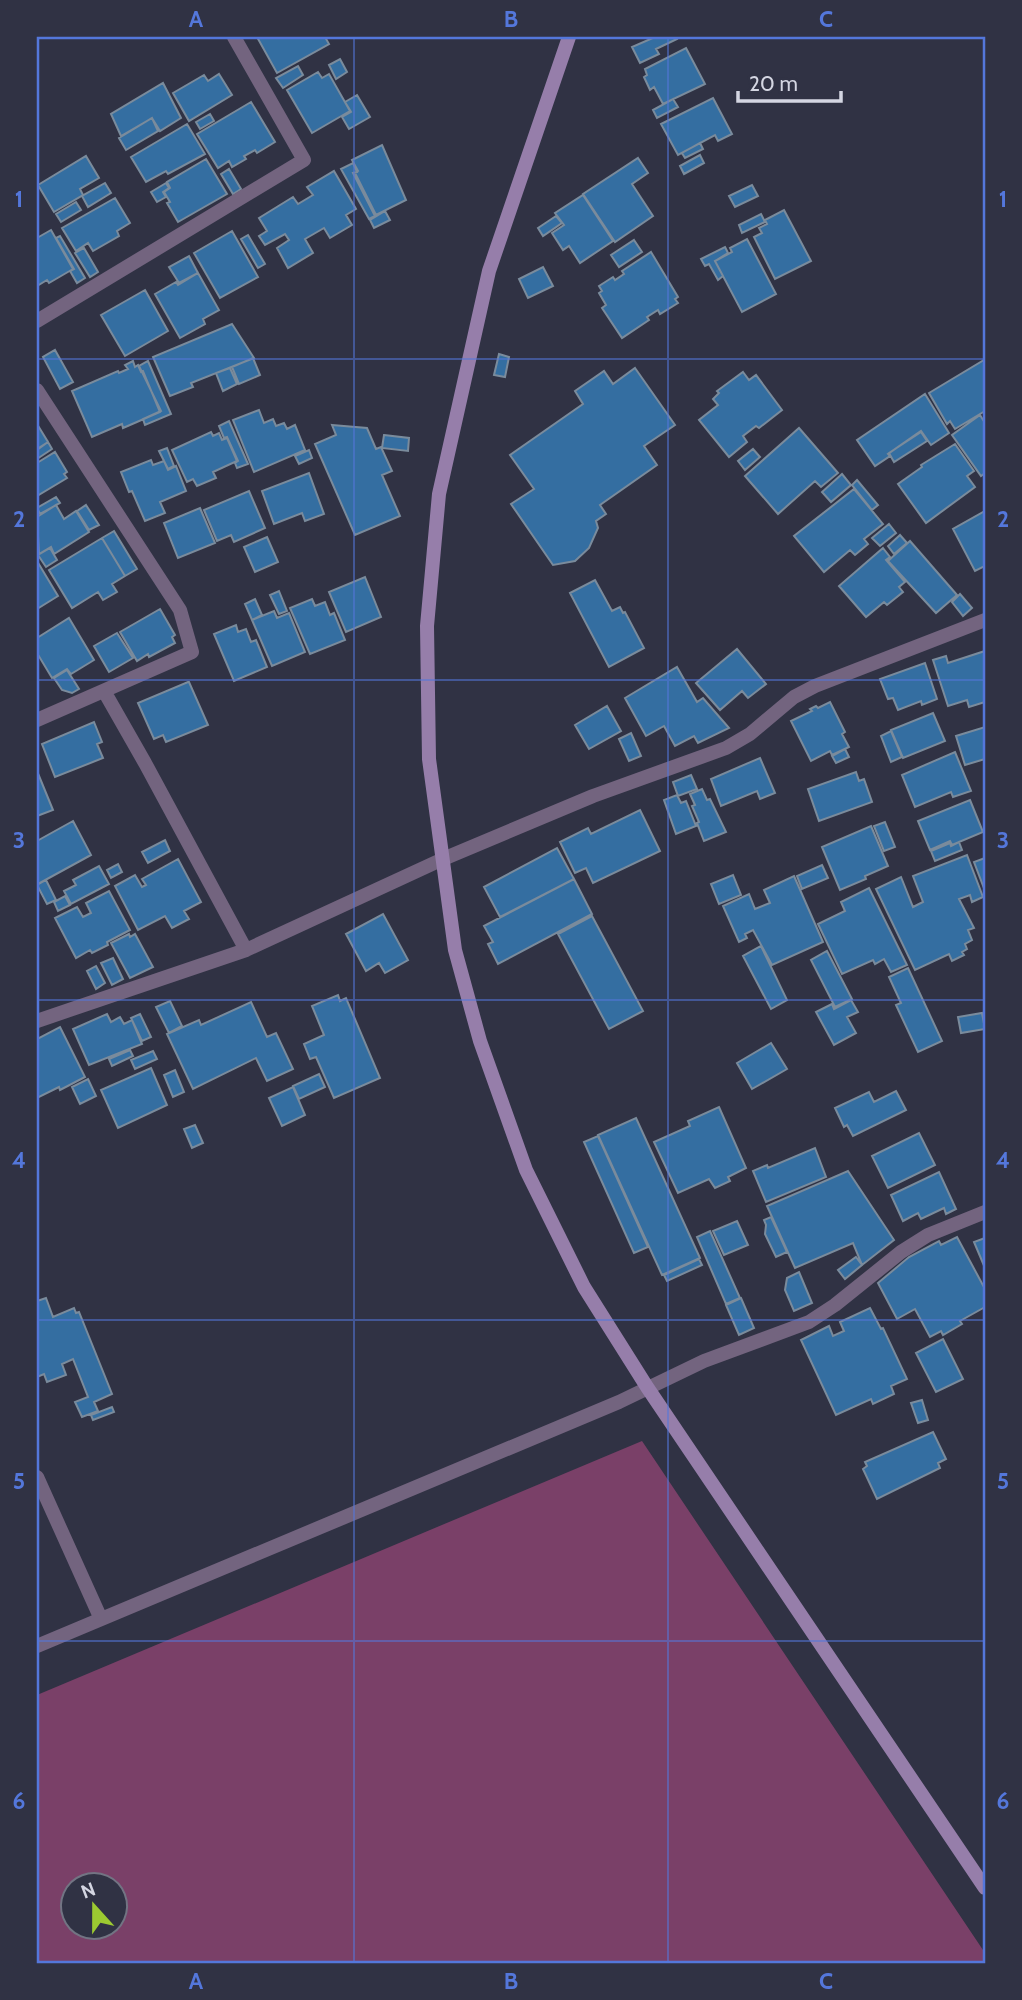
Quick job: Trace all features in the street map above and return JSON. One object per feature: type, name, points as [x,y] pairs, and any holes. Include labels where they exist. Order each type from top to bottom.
[{"type":"street","points":[[37,321],[304,160],[234,37]]},
{"type":"street","points":[[569,37],[489,271],[439,495],[428,626],[429,759],[455,950],[480,1041],[526,1170],[584,1287],[647,1387],[985,1888]]},
{"type":"street","points":[[37,390],[180,610],[192,652],[37,720]]},
{"type":"street","points":[[37,1021],[246,950],[443,859],[478,847],[593,796],[726,748],[750,734],[794,696],[985,620]]},
{"type":"street","points":[[104,691],[246,950]]},
{"type":"street","points":[[37,1646],[607,1408],[704,1361],[810,1322],[901,1252],[928,1235],[985,1212]]},
{"type":"street","points":[[37,1477],[100,1619]]},
{"type":"shaded area","points":[[642,1441],[985,1953],[985,1963],[37,1963],[37,1695]]},
{"type":"building","points":[[257,37],[325,37],[329,44],[277,73]]},
{"type":"building","points":[[655,37],[677,39],[656,49],[659,54],[640,63],[632,47]]},
{"type":"building","points":[[686,48],[705,84],[663,104],[654,87],[650,90],[644,77],[647,75],[645,69]]},
{"type":"building","points":[[340,59],[347,72],[336,79],[329,65]]},
{"type":"building","points":[[298,66],[303,75],[283,88],[276,78]]},
{"type":"building","points":[[318,72],[322,78],[329,74],[350,111],[312,133],[287,90]]},
{"type":"building","points":[[219,74],[232,95],[189,121],[173,93],[204,75],[208,81]]},
{"type":"building","points":[[163,83],[181,118],[160,131],[152,118],[121,136],[111,114]]},
{"type":"building","points":[[357,95],[370,117],[349,129],[342,117],[351,112],[345,102]]},
{"type":"building","points":[[713,98],[732,134],[718,141],[715,135],[678,155],[661,124]]},
{"type":"building","points":[[673,99],[678,107],[657,118],[653,110]]},
{"type":"building","points":[[251,102],[275,142],[257,153],[255,150],[244,156],[246,159],[232,167],[229,161],[218,168],[197,134]]},
{"type":"building","points":[[210,114],[214,121],[200,129],[196,122]]},
{"type":"building","points":[[152,118],[158,131],[126,150],[119,138]]},
{"type":"building","points":[[187,124],[205,154],[168,174],[166,171],[146,182],[131,157]]},
{"type":"building","points":[[700,143],[703,149],[685,158],[682,153]]},
{"type":"building","points":[[382,145],[406,200],[376,215],[355,173],[358,171],[352,160]]},
{"type":"building","points":[[700,155],[704,163],[684,174],[680,166]]},
{"type":"building","points":[[86,156],[99,178],[80,189],[83,195],[54,212],[38,185]]},
{"type":"building","points":[[638,158],[648,173],[632,184],[653,216],[615,242],[583,194]]},
{"type":"building","points":[[206,159],[227,194],[178,222],[167,203],[170,202],[164,192],[170,188],[167,182]]},
{"type":"building","points":[[353,163],[357,172],[353,173],[375,216],[369,219],[341,169]]},
{"type":"building","points":[[229,169],[241,189],[233,194],[221,174]]},
{"type":"building","points":[[334,171],[356,209],[346,215],[352,225],[330,238],[324,228],[305,239],[313,253],[288,268],[277,248],[289,240],[285,234],[265,245],[259,236],[267,231],[259,218],[293,197],[298,204],[313,195],[307,187]]},
{"type":"building","points":[[105,183],[111,193],[88,207],[82,196]]},
{"type":"building","points":[[166,183],[169,188],[163,192],[166,197],[157,202],[151,192]]},
{"type":"building","points":[[752,185],[758,196],[735,207],[729,196]]},
{"type":"building","points":[[583,195],[613,241],[580,263],[569,246],[563,250],[552,233],[564,225],[555,213]]},
{"type":"building","points":[[115,198],[130,223],[117,231],[119,236],[93,251],[88,243],[76,251],[62,228]]},
{"type":"building","points":[[76,202],[81,210],[61,222],[56,214]]},
{"type":"building","points":[[784,210],[811,261],[775,279],[754,237],[762,233],[759,228],[767,224],[765,220]]},
{"type":"building","points":[[385,211],[390,220],[374,228],[370,220]]},
{"type":"building","points":[[761,214],[765,222],[742,233],[739,225]]},
{"type":"building","points":[[556,216],[562,223],[543,236],[538,228]]},
{"type":"building","points":[[51,230],[73,269],[49,283],[47,280],[37,286],[37,238]]},
{"type":"building","points":[[232,231],[258,277],[220,298],[194,253]]},
{"type":"building","points":[[248,235],[265,264],[258,268],[241,239]]},
{"type":"building","points":[[60,236],[85,278],[77,283],[70,271],[74,269],[56,238]]},
{"type":"building","points":[[747,239],[776,294],[742,312],[715,261],[732,252],[730,248]]},
{"type":"building","points":[[634,240],[642,252],[619,267],[611,255]]},
{"type":"building","points":[[725,247],[728,253],[715,261],[723,276],[718,280],[709,264],[705,266],[701,259]]},
{"type":"building","points":[[84,248],[98,272],[90,277],[75,253]]},
{"type":"building","points":[[651,252],[678,297],[675,299],[678,303],[660,314],[658,310],[647,317],[649,320],[622,338],[602,308],[606,305],[599,293],[602,291],[599,286],[613,277],[615,280],[624,274],[622,271]]},
{"type":"building","points":[[189,256],[198,273],[179,283],[169,267]]},
{"type":"building","points":[[543,267],[553,286],[528,298],[519,279]]},
{"type":"building","points":[[198,273],[219,310],[203,319],[205,324],[180,338],[155,294]]},
{"type":"building","points":[[145,290],[168,331],[125,356],[101,315]]},
{"type":"building","points":[[232,324],[254,358],[191,383],[193,387],[170,396],[153,357]]},
{"type":"building","points":[[55,350],[73,382],[60,389],[43,357]]},
{"type":"building","points":[[499,354],[509,357],[505,377],[494,375]]},
{"type":"building","points":[[253,358],[260,375],[239,384],[232,367]]},
{"type":"building","points":[[984,360],[985,411],[955,429],[950,421],[947,424],[929,393]]},
{"type":"building","points":[[133,361],[135,367],[138,365],[141,372],[143,371],[160,412],[123,428],[122,424],[92,437],[72,391],[128,369],[125,365]]},
{"type":"building","points":[[148,361],[171,414],[145,425],[143,419],[161,411],[139,366]]},
{"type":"building","points":[[230,368],[237,384],[223,391],[216,373]]},
{"type":"building","points":[[635,368],[675,425],[644,446],[657,465],[600,505],[606,514],[596,521],[598,528],[589,548],[575,561],[553,565],[511,504],[534,489],[510,455],[583,404],[575,391],[604,371],[613,384]]},
{"type":"building","points":[[743,372],[749,380],[756,375],[782,410],[759,428],[756,426],[743,436],[747,442],[729,457],[699,420],[718,405],[713,399],[719,393],[717,391]]},
{"type":"building","points":[[925,394],[949,433],[931,445],[921,431],[875,466],[857,440]]},
{"type":"building","points":[[259,410],[264,423],[273,419],[276,426],[284,423],[287,429],[295,425],[305,450],[254,472],[233,420]]},
{"type":"building","points":[[980,415],[985,423],[985,473],[981,476],[952,435]]},
{"type":"building","points":[[229,421],[248,464],[237,468],[235,463],[238,461],[219,426]]},
{"type":"building","points":[[37,424],[48,442],[37,449]]},
{"type":"building","points":[[332,425],[367,428],[376,449],[381,447],[392,471],[382,475],[400,516],[355,535],[315,444],[336,435]]},
{"type":"building","points":[[799,428],[838,473],[821,487],[815,481],[778,514],[745,476]]},
{"type":"building","points":[[211,432],[213,436],[219,433],[222,440],[227,438],[237,461],[213,472],[216,478],[197,486],[193,479],[187,482],[172,450]]},
{"type":"building","points":[[921,432],[927,441],[894,462],[889,453]]},
{"type":"building","points":[[384,435],[409,438],[408,451],[382,448]]},
{"type":"building","points":[[48,442],[52,449],[37,459],[37,450]]},
{"type":"building","points":[[955,444],[974,471],[967,476],[975,487],[926,523],[898,484],[922,467],[921,465]]},
{"type":"building","points":[[167,448],[174,466],[168,469],[159,451]]},
{"type":"building","points":[[753,449],[760,457],[745,470],[738,461]]},
{"type":"building","points":[[309,450],[312,458],[299,464],[295,456]]},
{"type":"building","points":[[55,452],[67,472],[64,474],[67,478],[37,496],[37,463]]},
{"type":"building","points":[[151,460],[153,465],[164,461],[168,470],[176,466],[186,491],[160,502],[165,513],[145,521],[121,472]]},
{"type":"building","points":[[309,473],[324,514],[305,521],[302,513],[274,524],[262,491]]},
{"type":"building","points":[[842,474],[851,485],[831,502],[822,492]]},
{"type":"building","points":[[857,480],[878,505],[872,510],[852,485]]},
{"type":"building","points":[[854,489],[883,524],[864,539],[868,544],[855,555],[850,550],[824,572],[794,536]]},
{"type":"building","points":[[249,491],[265,528],[234,542],[231,535],[217,541],[204,510]]},
{"type":"building","points":[[56,497],[60,503],[40,514],[37,508]]},
{"type":"building","points":[[56,505],[64,519],[76,511],[89,532],[54,554],[51,547],[39,554],[37,517]]},
{"type":"building","points":[[86,505],[99,525],[89,530],[77,511]]},
{"type":"building","points":[[200,508],[215,543],[178,558],[164,523]]},
{"type":"building","points":[[985,511],[985,566],[975,571],[953,529]]},
{"type":"building","points":[[889,524],[896,533],[880,546],[872,538]]},
{"type":"building","points":[[114,531],[137,569],[125,576],[102,538]]},
{"type":"building","points":[[900,535],[907,543],[894,554],[888,546]]},
{"type":"building","points":[[267,537],[278,562],[255,572],[244,547]]},
{"type":"building","points":[[102,538],[125,576],[112,584],[117,592],[103,600],[98,592],[72,608],[49,570]]},
{"type":"building","points":[[910,541],[957,595],[936,613],[888,561]]},
{"type":"building","points":[[50,548],[57,560],[46,567],[38,555]]},
{"type":"building","points":[[883,548],[890,557],[886,560],[905,582],[899,587],[903,592],[887,605],[884,602],[866,617],[839,586]]},
{"type":"building","points":[[37,561],[58,596],[37,609]]},
{"type":"building","points":[[365,577],[381,617],[346,632],[329,592]]},
{"type":"building","points":[[595,580],[612,611],[620,607],[623,613],[625,612],[644,648],[609,667],[570,593]]},
{"type":"building","points":[[279,591],[287,611],[279,614],[270,595]]},
{"type":"building","points":[[960,594],[972,608],[963,616],[952,602]]},
{"type":"building","points":[[255,599],[262,615],[252,620],[245,604]]},
{"type":"building","points":[[312,599],[315,606],[325,602],[330,615],[334,613],[345,640],[310,654],[290,608]]},
{"type":"building","points":[[160,609],[175,635],[172,637],[175,643],[137,661],[120,632]]},
{"type":"building","points":[[274,611],[277,618],[289,613],[305,652],[272,666],[252,620]]},
{"type":"building","points":[[69,618],[94,660],[71,674],[67,669],[52,678],[37,653],[37,638]]},
{"type":"building","points":[[236,625],[238,632],[246,629],[251,642],[256,640],[267,667],[234,681],[214,634]]},
{"type":"building","points":[[117,633],[133,658],[109,672],[94,646]]},
{"type":"building","points":[[737,649],[766,684],[748,698],[742,691],[720,710],[696,683]]},
{"type":"building","points":[[985,651],[985,702],[969,707],[967,700],[948,706],[933,660],[946,656],[948,663]]},
{"type":"building","points":[[925,663],[937,699],[922,705],[921,701],[898,710],[893,698],[888,699],[880,679]]},
{"type":"building","points":[[677,667],[697,702],[703,698],[729,728],[698,743],[694,736],[675,746],[664,726],[646,736],[625,698]]},
{"type":"building","points":[[67,670],[79,689],[72,693],[62,690],[54,678]]},
{"type":"building","points":[[189,682],[208,725],[166,742],[163,735],[154,739],[138,703]]},
{"type":"building","points":[[830,702],[845,732],[842,734],[849,747],[832,755],[830,751],[811,761],[791,721],[812,711],[810,709],[816,706],[818,708]]},
{"type":"building","points":[[607,706],[621,731],[589,749],[575,725]]},
{"type":"building","points":[[933,713],[945,741],[903,758],[891,730]]},
{"type":"building","points":[[94,722],[102,742],[97,744],[103,758],[55,777],[42,744]]},
{"type":"building","points":[[985,727],[985,759],[965,765],[956,736]]},
{"type":"building","points":[[891,731],[902,757],[891,762],[881,736]]},
{"type":"building","points":[[631,733],[641,756],[629,761],[619,739]]},
{"type":"building","points":[[845,749],[849,757],[836,763],[832,756]]},
{"type":"building","points":[[955,752],[971,791],[953,797],[951,792],[915,807],[902,775]]},
{"type":"building","points":[[760,758],[775,793],[760,799],[757,791],[721,806],[711,779]]},
{"type":"building","points":[[37,771],[53,810],[37,816]]},
{"type":"building","points":[[856,772],[859,781],[864,779],[872,802],[819,821],[808,789]]},
{"type":"building","points":[[691,775],[697,789],[678,796],[673,782]]},
{"type":"building","points":[[702,789],[707,800],[710,799],[726,832],[704,841],[690,794]]},
{"type":"building","points":[[677,795],[681,803],[686,801],[696,826],[676,834],[664,800]]},
{"type":"building","points":[[970,800],[983,832],[952,845],[950,841],[930,850],[918,821]]},
{"type":"building","points":[[640,810],[660,851],[593,883],[586,868],[575,873],[560,842],[588,828],[591,834]]},
{"type":"building","points":[[73,821],[91,855],[38,884],[37,841]]},
{"type":"building","points":[[885,822],[895,847],[884,851],[874,826]]},
{"type":"building","points":[[871,826],[888,866],[840,890],[822,847]]},
{"type":"building","points":[[165,840],[170,851],[148,863],[142,852]]},
{"type":"building","points":[[959,842],[962,850],[935,861],[931,851]]},
{"type":"building","points":[[557,848],[574,879],[500,917],[484,887]]},
{"type":"building","points":[[967,855],[983,897],[972,902],[970,895],[959,899],[974,928],[968,930],[972,940],[965,944],[967,949],[962,952],[964,955],[952,961],[949,954],[915,970],[876,889],[901,877],[913,907],[923,902],[913,876]]},
{"type":"building","points":[[985,858],[985,891],[974,862]]},
{"type":"building","points":[[178,859],[201,902],[184,911],[189,919],[172,928],[165,916],[138,930],[115,886],[135,875],[142,887],[146,885],[142,879]]},
{"type":"building","points":[[118,864],[122,872],[111,878],[107,870]]},
{"type":"building","points":[[822,865],[828,878],[802,889],[797,876]]},
{"type":"building","points":[[99,866],[109,884],[71,904],[64,891],[76,885],[73,880]]},
{"type":"building","points":[[733,875],[741,895],[719,904],[711,884]]},
{"type":"building","points":[[794,876],[823,942],[772,965],[753,930],[745,934],[747,938],[739,942],[723,906],[749,894],[755,909],[770,903],[764,890]]},
{"type":"building","points":[[574,879],[592,914],[498,964],[488,944],[493,942],[484,926]]},
{"type":"building","points":[[46,880],[56,900],[47,904],[37,885]]},
{"type":"building","points":[[869,888],[907,965],[891,972],[884,959],[875,964],[873,960],[842,974],[818,924],[845,911],[841,902]]},
{"type":"building","points":[[109,891],[130,930],[107,942],[108,945],[92,953],[90,950],[76,958],[55,918],[77,907],[83,917],[91,913],[86,903]]},
{"type":"building","points":[[65,896],[70,905],[58,911],[54,902]]},
{"type":"building","points":[[383,914],[408,960],[385,973],[379,963],[366,971],[346,934]]},
{"type":"building","points":[[592,916],[643,1011],[609,1029],[558,934]]},
{"type":"building","points":[[129,934],[130,937],[135,934],[153,967],[130,978],[111,943]]},
{"type":"building","points":[[761,946],[787,1000],[771,1009],[743,956]]},
{"type":"building","points":[[827,951],[852,999],[835,1007],[811,960]]},
{"type":"building","points":[[113,958],[123,979],[112,985],[101,963]]},
{"type":"building","points":[[96,966],[105,983],[96,989],[87,971]]},
{"type":"building","points":[[908,968],[942,1041],[918,1052],[896,1005],[901,1003],[889,977]]},
{"type":"building","points":[[338,995],[340,1001],[346,998],[380,1078],[334,1098],[316,1057],[310,1059],[304,1044],[324,1035],[312,1006]]},
{"type":"building","points":[[851,1000],[858,1012],[847,1017],[856,1033],[834,1045],[816,1012],[832,1004],[834,1009]]},
{"type":"building","points":[[170,1001],[182,1026],[169,1033],[156,1007]]},
{"type":"building","points":[[251,1002],[267,1037],[276,1033],[293,1069],[267,1081],[256,1058],[193,1089],[167,1034],[199,1020],[201,1025]]},
{"type":"building","points":[[982,1013],[985,1029],[961,1033],[958,1017]]},
{"type":"building","points":[[107,1014],[111,1022],[120,1017],[124,1024],[132,1020],[142,1044],[89,1065],[73,1029]]},
{"type":"building","points":[[140,1014],[151,1037],[142,1041],[131,1018]]},
{"type":"building","points":[[60,1027],[85,1077],[37,1098],[37,1039]]},
{"type":"building","points":[[771,1043],[787,1069],[752,1089],[737,1063]]},
{"type":"building","points":[[130,1050],[133,1056],[112,1066],[109,1059]]},
{"type":"building","points":[[153,1051],[157,1059],[135,1069],[131,1060]]},
{"type":"building","points":[[151,1068],[167,1105],[118,1128],[101,1090]]},
{"type":"building","points":[[175,1070],[184,1092],[173,1097],[164,1075]]},
{"type":"building","points":[[319,1074],[325,1087],[299,1099],[293,1086]]},
{"type":"building","points":[[88,1079],[96,1096],[80,1104],[72,1087]]},
{"type":"building","points":[[293,1087],[305,1115],[282,1126],[269,1098]]},
{"type":"building","points":[[896,1091],[906,1110],[853,1136],[847,1125],[844,1127],[835,1108],[869,1092],[874,1102]]},
{"type":"building","points":[[719,1107],[746,1168],[728,1177],[730,1181],[715,1188],[709,1179],[678,1193],[654,1142],[690,1126],[688,1121]]},
{"type":"building","points":[[636,1118],[700,1258],[662,1275],[598,1135]]},
{"type":"building","points":[[195,1125],[203,1143],[192,1148],[184,1129]]},
{"type":"building","points":[[919,1133],[935,1165],[888,1188],[872,1156]]},
{"type":"building","points":[[598,1136],[648,1247],[634,1253],[584,1142]]},
{"type":"building","points":[[815,1148],[826,1177],[766,1202],[753,1171],[767,1165],[768,1168]]},
{"type":"building","points":[[848,1171],[894,1240],[862,1265],[853,1243],[795,1268],[767,1206]]},
{"type":"building","points":[[939,1172],[956,1209],[946,1214],[944,1208],[921,1219],[918,1213],[903,1221],[891,1195]]},
{"type":"building","points":[[771,1217],[787,1252],[776,1257],[765,1234],[764,1220]]},
{"type":"building","points":[[737,1221],[748,1245],[724,1255],[713,1231]]},
{"type":"building","points":[[710,1231],[740,1298],[726,1304],[697,1237]]},
{"type":"building","points":[[957,1237],[985,1289],[985,1307],[960,1321],[962,1324],[943,1335],[941,1331],[930,1337],[915,1309],[897,1319],[878,1283],[909,1257],[939,1241],[941,1245]]},
{"type":"building","points":[[985,1238],[985,1268],[974,1242]]},
{"type":"building","points":[[856,1257],[862,1265],[845,1279],[838,1270]]},
{"type":"building","points":[[699,1259],[702,1265],[667,1281],[664,1275]]},
{"type":"building","points":[[799,1272],[812,1303],[794,1311],[785,1290],[787,1278]]},
{"type":"building","points":[[46,1298],[53,1317],[74,1308],[76,1313],[79,1312],[112,1394],[94,1402],[98,1411],[82,1417],[75,1402],[88,1397],[73,1359],[62,1364],[66,1375],[47,1382],[44,1374],[37,1377],[37,1301]]},
{"type":"building","points":[[741,1298],[754,1328],[739,1335],[726,1305]]},
{"type":"building","points":[[870,1308],[881,1329],[883,1328],[907,1379],[891,1386],[894,1394],[873,1404],[871,1399],[836,1415],[801,1340],[829,1326],[833,1336],[844,1331],[840,1322]]},
{"type":"building","points":[[943,1339],[963,1379],[936,1392],[916,1353]]},
{"type":"building","points":[[922,1400],[928,1420],[918,1423],[911,1403]]},
{"type":"building","points":[[112,1407],[114,1412],[93,1420],[91,1415]]},
{"type":"building","points":[[933,1432],[946,1459],[938,1463],[940,1468],[877,1499],[863,1469],[867,1466],[865,1462]]}]
